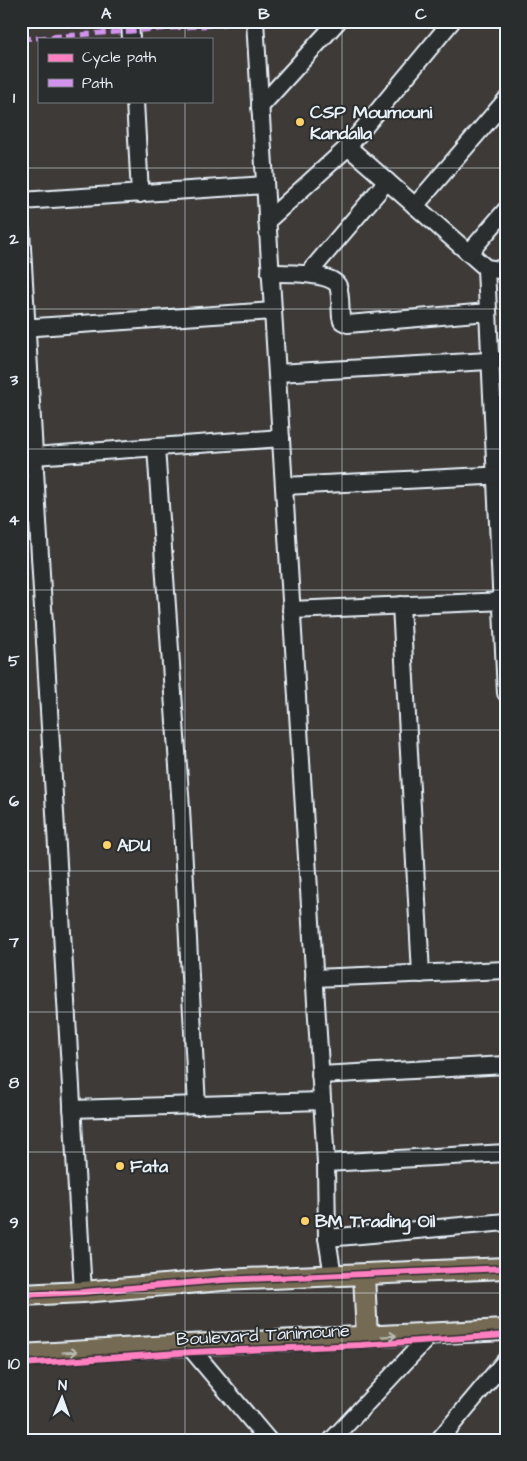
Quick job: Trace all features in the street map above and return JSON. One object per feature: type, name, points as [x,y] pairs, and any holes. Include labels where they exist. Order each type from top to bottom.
[{"type":"main road","points":[[21,1295],[83,1292],[222,1280],[506,1268]]},
{"type":"main road","points":[[364,1275],[367,1337]]},
{"type":"main road","name":"Boulevard Tanimoune","points":[[21,1355],[188,1345],[504,1332]]},
{"type":"street","points":[[130,21],[131,38]]},
{"type":"street","points":[[255,21],[326,1163],[327,1238],[333,1276]]},
{"type":"street","points":[[260,106],[338,21]]},
{"type":"street","points":[[267,221],[348,147],[448,23]]},
{"type":"street","points":[[414,206],[506,100]]},
{"type":"street","points":[[135,102],[140,194]]},
{"type":"street","points":[[348,147],[486,268],[506,271]]},
{"type":"street","points":[[308,274],[387,181]]},
{"type":"street","points":[[21,201],[265,185]]},
{"type":"street","points":[[469,253],[506,210]]},
{"type":"street","points":[[21,231],[24,328],[34,456],[83,1292]]},
{"type":"street","points":[[486,268],[488,312],[498,360],[506,693]]},
{"type":"street","points":[[270,273],[308,274],[334,280],[338,287],[342,321],[348,324],[488,312]]},
{"type":"street","points":[[24,328],[273,311]]},
{"type":"street","points":[[276,373],[498,360]]},
{"type":"street","points":[[34,456],[281,438]]},
{"type":"street","points":[[156,448],[181,819],[197,1106]]},
{"type":"street","points":[[284,486],[501,475]]},
{"type":"street","points":[[291,610],[504,601]]},
{"type":"street","points":[[401,605],[421,974]]},
{"type":"street","points":[[314,978],[506,970]]},
{"type":"street","points":[[320,1075],[506,1064]]},
{"type":"street","points":[[72,1109],[322,1101]]},
{"type":"street","points":[[326,1163],[506,1153]]},
{"type":"street","points":[[327,1238],[506,1222]]},
{"type":"street","points":[[332,1440],[431,1334]]},
{"type":"street","points":[[188,1345],[268,1440]]},
{"type":"street","points":[[439,1440],[506,1360]]},
{"type":"marked path","points":[[21,39],[255,22]]},
{"type":"cycle path","points":[[21,1295],[83,1292],[222,1280],[506,1268]]},
{"type":"cycle path","points":[[21,1364],[193,1352],[361,1345],[506,1335]]},
{"type":"place","name":"CSP Moumouni Kandalla","points":[[300,122]]},
{"type":"place","name":"ADU","points":[[107,845]]},
{"type":"place","name":"Fata","points":[[120,1166]]},
{"type":"place","name":"BM Trading Oil","points":[[305,1221]]}]
